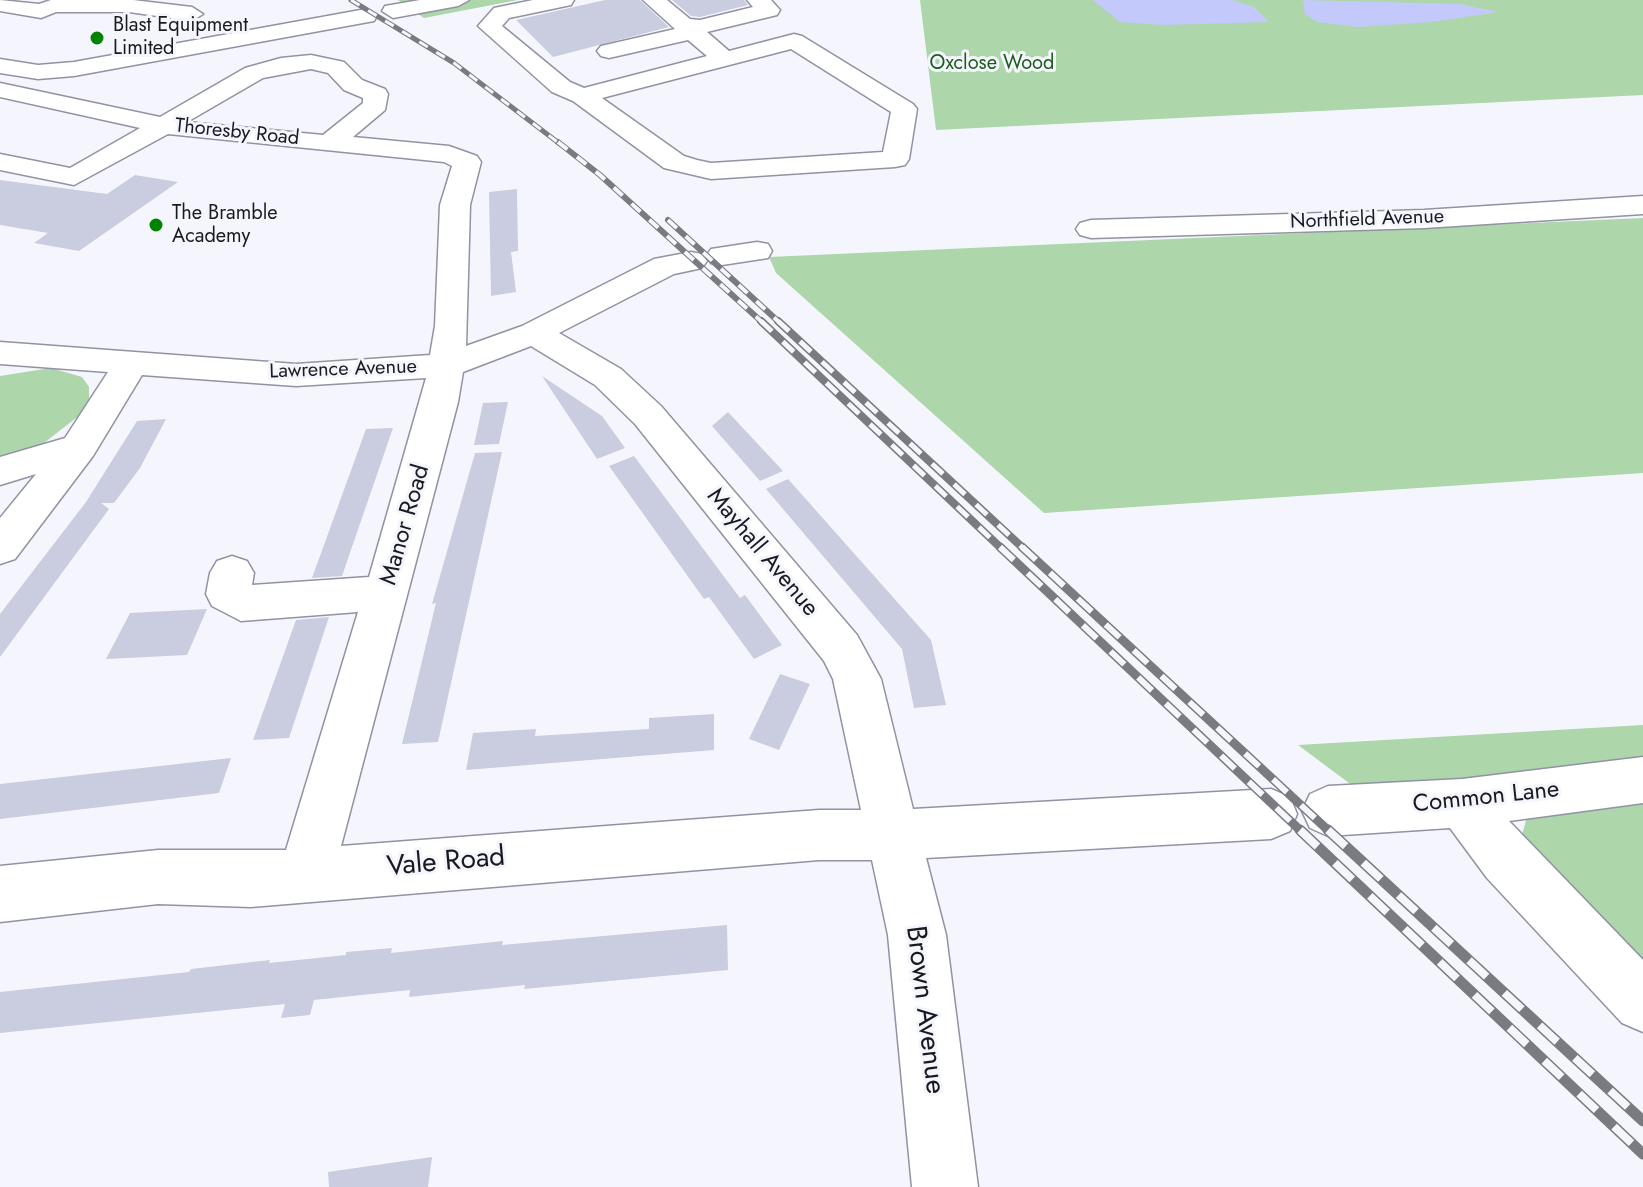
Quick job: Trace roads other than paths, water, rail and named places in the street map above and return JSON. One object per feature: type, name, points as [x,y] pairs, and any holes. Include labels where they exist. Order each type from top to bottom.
[{"type":"street","points":[[393,11],[458,0]]},
{"type":"street","points":[[563,0],[502,13],[489,26],[561,87],[582,96],[674,162],[692,168],[711,171],[895,159],[904,109],[794,41],[582,96]]},
{"type":"street","points":[[654,0],[724,59]]},
{"type":"street","points":[[609,51],[688,28],[769,10],[758,0]]},
{"type":"street","points":[[0,5],[41,11],[53,6],[136,3],[186,7],[214,43]]},
{"type":"street","points":[[0,66],[27,71],[74,69],[366,16]]},
{"type":"street","points":[[0,57],[28,44]]},
{"type":"street","points":[[0,162],[74,177],[254,73],[311,62],[336,67],[353,85],[376,94],[376,105],[331,142]]},
{"type":"street","points":[[0,88],[27,71]]},
{"type":"street","name":"Thoresby Road","points":[[0,88],[161,125],[449,154],[467,162],[466,169]]},
{"type":"street","name":"Manor Road","points":[[306,875],[387,593],[447,365],[452,326],[455,205],[466,169]]},
{"type":"street","name":"Northfield Avenue","points":[[1091,229],[1424,219],[1643,205]]},
{"type":"street","points":[[722,256],[757,251]]},
{"type":"street","name":"Lawrence Avenue","points":[[4,355],[296,375],[447,365],[534,333],[678,264]]},
{"type":"street","name":"Mayhall Avenue","points":[[534,333],[608,377],[648,415],[841,648],[857,679],[893,835]]},
{"type":"street","points":[[0,548],[79,447],[130,365]]},
{"type":"street","points":[[0,471],[79,447]]},
{"type":"street","points":[[232,573],[228,594],[241,603],[387,593]]},
{"type":"street","name":"Common Lane","points":[[1328,811],[1462,803],[1643,780]]},
{"type":"street","points":[[1462,803],[1506,859],[1643,1002]]},
{"type":"street","name":"Vale Road","points":[[0,894],[166,876],[251,880],[774,838],[893,835],[1271,814]]},
{"type":"street","name":"Brown Avenue","points":[[893,835],[917,935],[945,1187]]},
{"type":"water","points":[[1093,0],[1232,0],[1254,7],[1269,22],[1162,25],[1120,22]]},
{"type":"water","points":[[1303,0],[1461,4],[1498,12],[1431,22],[1358,27],[1317,22],[1305,14]]},
{"type":"railway","points":[[351,0],[454,63],[560,144]]},
{"type":"railway","points":[[558,142],[600,175],[763,323]]},
{"type":"railway","points":[[668,220],[780,323]]},
{"type":"railway","points":[[761,321],[1002,549]]},
{"type":"railway","points":[[778,321],[1024,549]]},
{"type":"railway","points":[[1000,547],[1302,832]]},
{"type":"railway","points":[[1022,547],[1330,832]]},
{"type":"railway","points":[[1300,830],[1643,1154]]},
{"type":"railway","points":[[1328,830],[1643,1121]]},
{"type":"place","name":"Blast Equipment Limited","points":[[97,38]]},
{"type":"place","name":"The Bramble Academy","points":[[156,225]]},
{"type":"park label","name":"Oxclose Wood","points":[[992,64]]}]
